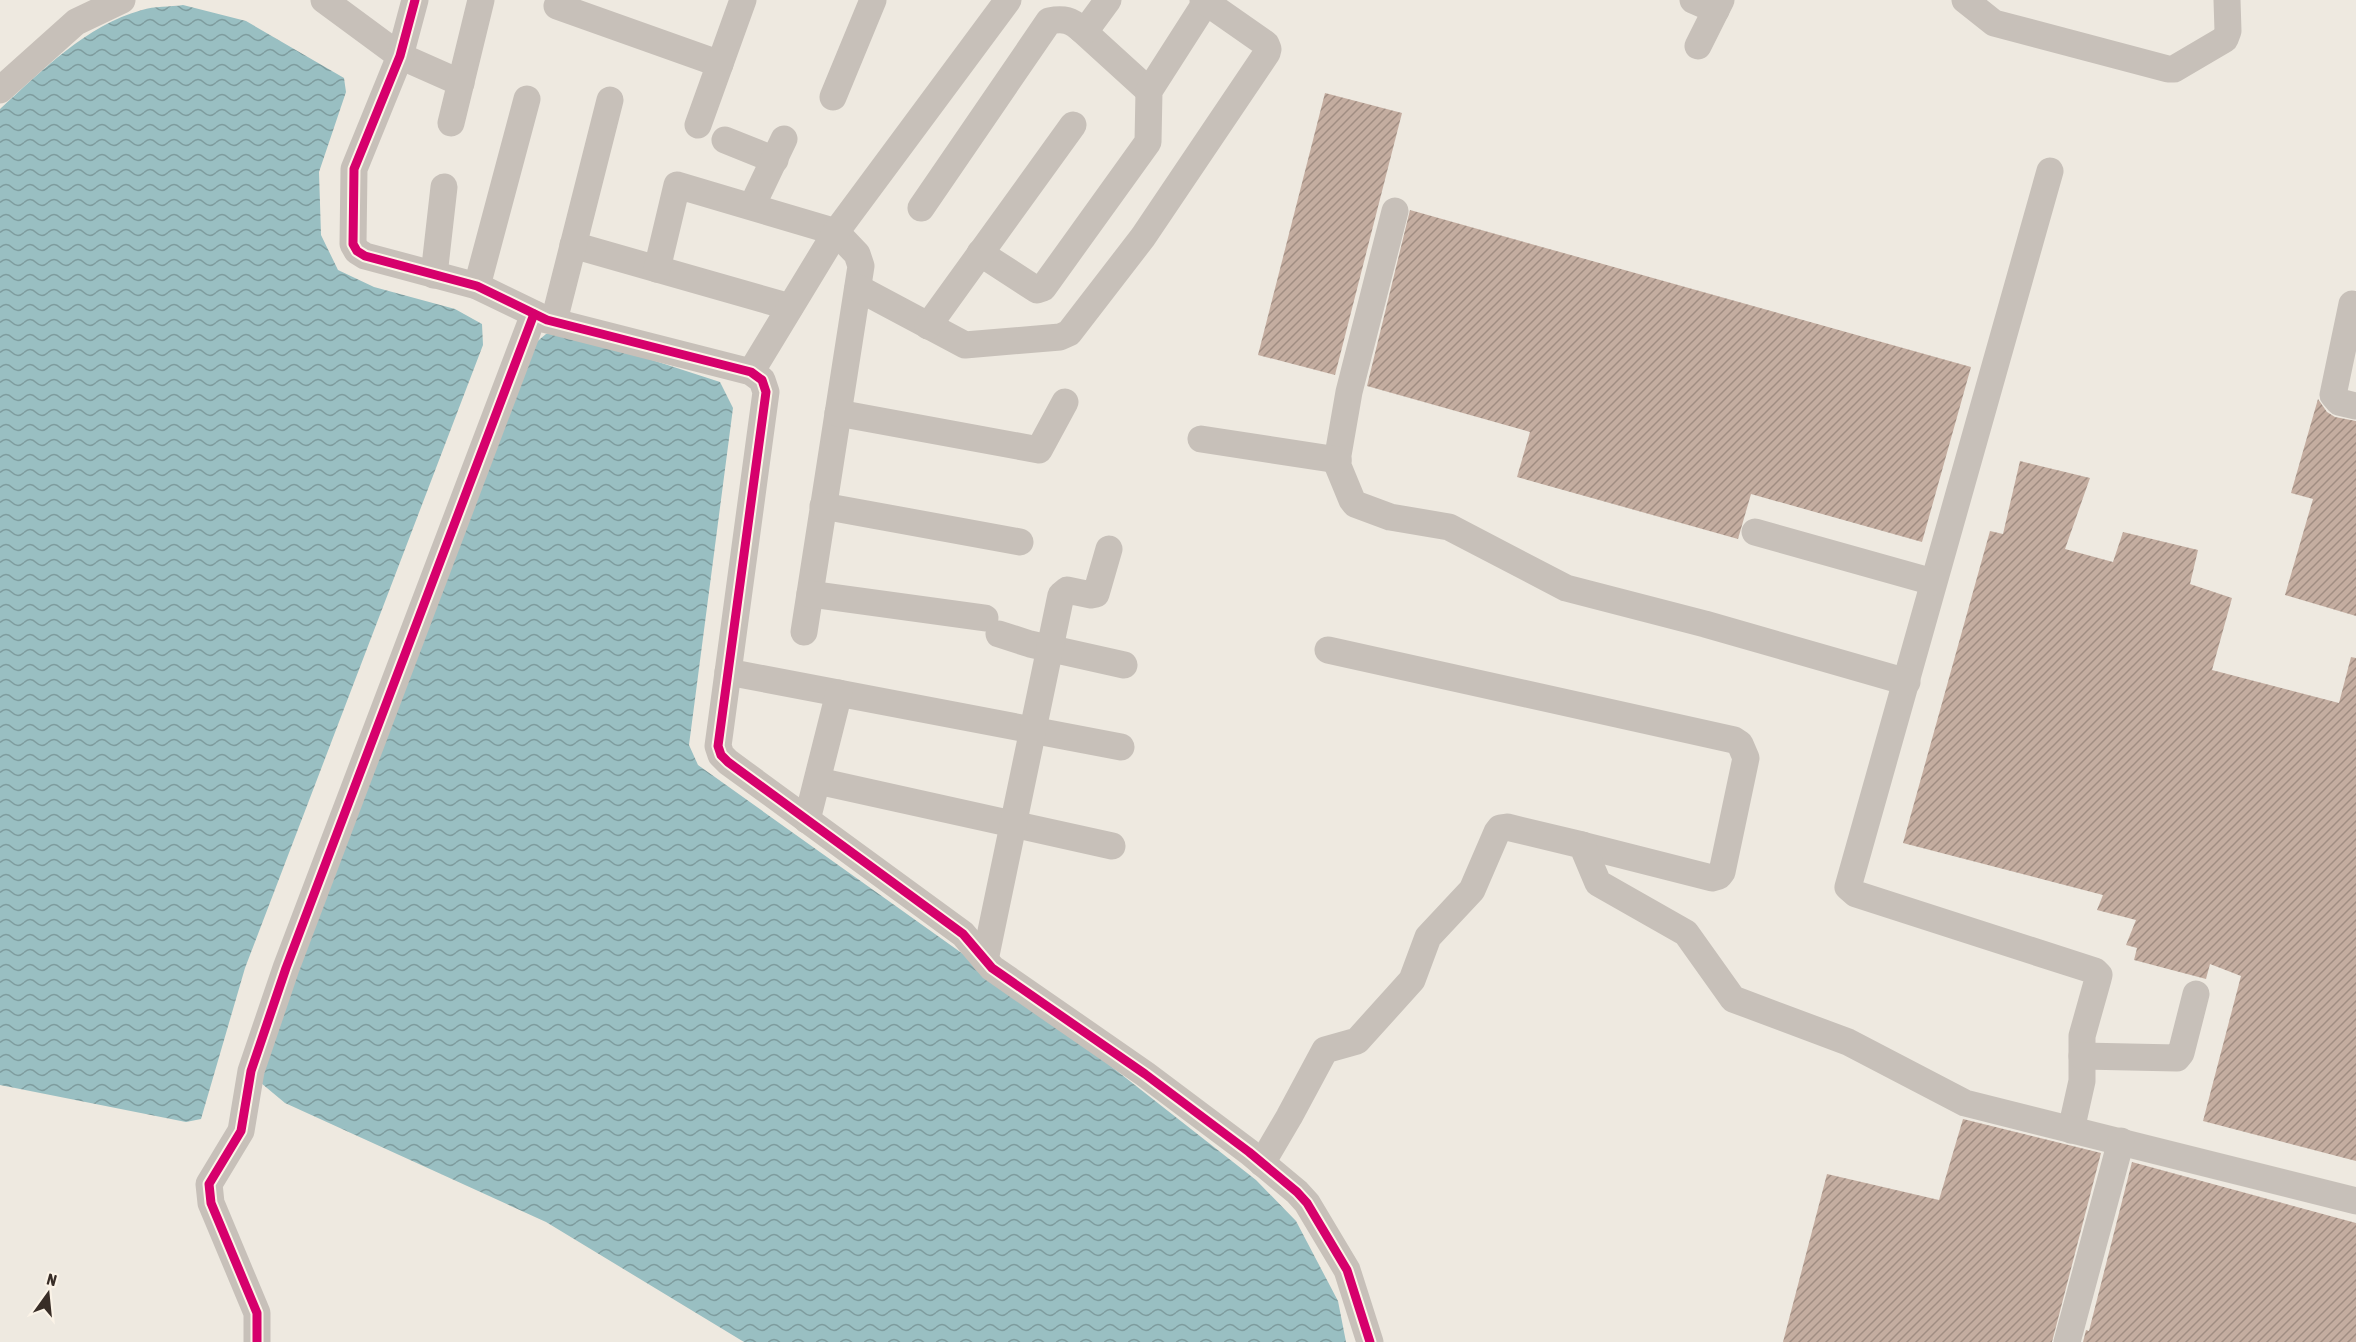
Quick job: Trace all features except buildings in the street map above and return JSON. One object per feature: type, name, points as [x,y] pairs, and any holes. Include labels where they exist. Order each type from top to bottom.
[{"type":"street","points":[[324,0],[400,56],[461,83]]},
{"type":"street","points":[[415,0],[400,56],[354,169],[352,244],[365,256],[477,286],[544,318],[751,372],[762,380],[766,392],[718,746],[721,755],[963,934],[992,968],[1145,1074],[1262,1162],[1303,1198],[1347,1270],[1370,1342]]},
{"type":"street","points":[[451,123],[481,0]]},
{"type":"street","points":[[698,125],[743,0]]},
{"type":"street","points":[[833,97],[873,0]]},
{"type":"street","points":[[751,372],[836,232],[1008,0]]},
{"type":"street","points":[[1082,30],[1089,27],[1108,0]]},
{"type":"street","points":[[1965,0],[1994,23],[2168,69],[2174,69],[2225,39],[2228,31],[2227,0]]},
{"type":"street","points":[[0,90],[76,22],[118,1]]},
{"type":"street","points":[[858,288],[958,342],[971,345],[1060,337],[1069,333],[1143,237],[1267,53],[1269,49],[1266,44],[1205,1],[1149,91],[1148,142],[1043,288],[1037,290],[980,253]]},
{"type":"street","points":[[1698,46],[1710,3]]},
{"type":"street","points":[[556,6],[720,64]]},
{"type":"street","points":[[921,208],[1049,21],[1061,18],[1073,22],[1149,91]]},
{"type":"street","points":[[477,286],[527,99]]},
{"type":"street","points":[[257,1342],[257,1312],[211,1203],[209,1184],[241,1131],[252,1071],[286,968],[573,244],[609,100]]},
{"type":"street","points":[[928,326],[1073,125]]},
{"type":"street","points":[[725,140],[779,149],[752,207]]},
{"type":"street","points":[[2050,171],[1848,887],[1856,894],[2095,971],[2099,975],[2083,1031],[2082,1086],[2071,1130]]},
{"type":"street","points":[[657,269],[678,185],[836,232],[860,260],[858,288],[804,632]]},
{"type":"street","points":[[434,275],[444,187]]},
{"type":"street","points":[[1395,211],[1349,392],[1338,460],[1355,504],[1390,517],[1449,527],[1566,588],[1705,624],[1907,682]]},
{"type":"street","points":[[573,244],[790,308]]},
{"type":"street","points":[[2352,304],[2333,395],[2339,402],[2356,406]]},
{"type":"street","points":[[838,413],[1039,450],[1065,402]]},
{"type":"street","points":[[1201,439],[1338,460]]},
{"type":"street","points":[[823,507],[1020,542]]},
{"type":"street","points":[[1755,532],[1933,582]]},
{"type":"street","points":[[986,960],[1063,591],[1096,594],[1109,549]]},
{"type":"street","points":[[810,594],[992,626],[1050,649],[1124,665]]},
{"type":"street","points":[[1262,1162],[1294,1110],[1325,1050],[1357,1041],[1412,980],[1428,937],[1472,890],[1500,828],[1507,827],[1712,878],[1719,876],[1722,872],[1746,758],[1744,750],[1734,740],[1328,650]]},
{"type":"street","points":[[728,672],[1121,747]]},
{"type":"street","points":[[807,820],[839,693]]},
{"type":"street","points":[[818,781],[1112,846]]},
{"type":"street","points":[[1582,845],[1598,883],[1686,933],[1733,999],[1848,1042],[1956,1100],[2356,1201]]},
{"type":"street","points":[[2082,1056],[2177,1058],[2181,1053],[2196,994]]},
{"type":"street","points":[[2067,1342],[2121,1142]]},
{"type":"water","points":[[183,5],[246,21],[344,78],[346,92],[319,172],[321,235],[338,270],[374,287],[455,309],[482,324],[483,345],[245,968],[201,1119],[186,1122],[0,1085],[0,109],[66,51],[102,26],[147,9]]},
{"type":"water","points":[[569,333],[720,382],[733,408],[689,745],[698,765],[1015,991],[1256,1180],[1296,1221],[1338,1301],[1346,1342],[744,1342],[546,1222],[285,1103],[261,1083],[257,1062],[533,345],[546,334]]},
{"type":"cycle path","points":[[415,0],[400,56],[354,169],[353,244],[357,251],[365,256],[477,286],[547,320],[751,372],[762,380],[766,392],[718,746],[721,755],[963,934],[992,968],[1145,1074],[1249,1152],[1297,1192],[1307,1203],[1347,1270],[1370,1342]]},
{"type":"cycle path","points":[[257,1342],[257,1313],[211,1203],[209,1184],[241,1131],[251,1071],[286,968],[534,314]]}]
